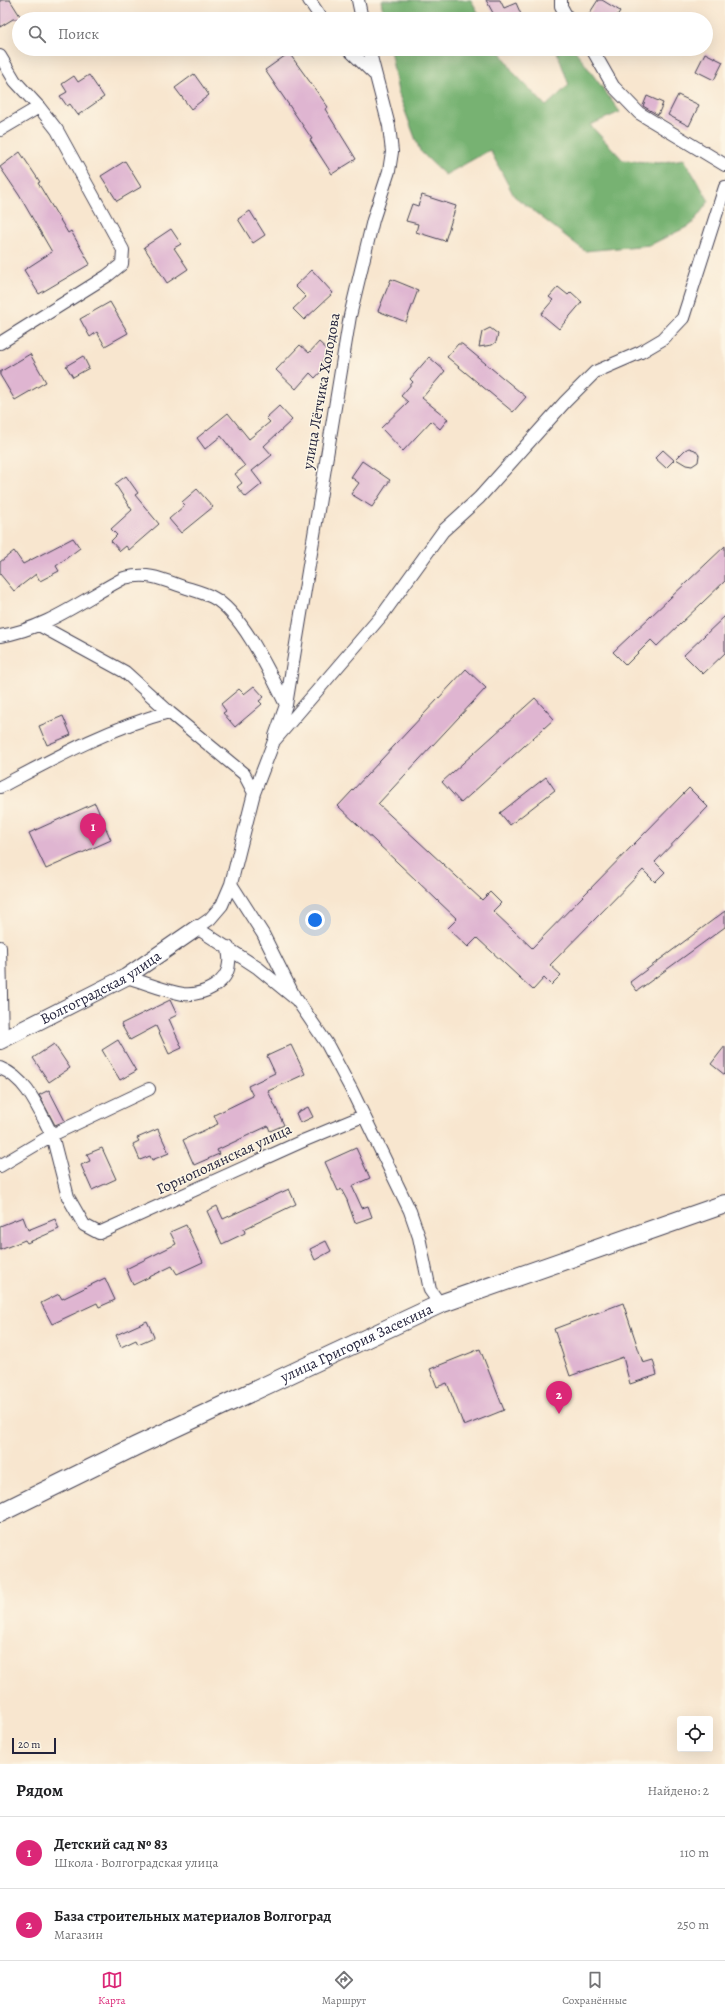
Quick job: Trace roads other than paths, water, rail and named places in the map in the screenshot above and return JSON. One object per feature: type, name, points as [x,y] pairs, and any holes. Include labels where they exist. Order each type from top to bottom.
[{"type":"main road","name":"улица Григория Засекина","points":[[0,1513],[136,1446],[440,1304],[725,1204]]},
{"type":"street","points":[[309,0],[317,12]]},
{"type":"street","points":[[358,0],[361,12]]},
{"type":"street","points":[[561,0],[561,6],[564,12]]},
{"type":"street","points":[[0,56],[15,81],[39,107],[57,130],[123,250],[122,264],[107,276],[0,343]]},
{"type":"street","points":[[355,56],[374,74]]},
{"type":"street","name":"улица Лётчика Холодова","points":[[197,928],[210,918],[222,905],[230,884],[254,793],[286,705],[350,316],[373,220],[389,171],[392,152],[388,126],[370,56]]},
{"type":"street","points":[[596,56],[613,86],[639,113],[725,164]]},
{"type":"street","points":[[0,130],[39,107]]},
{"type":"street","points":[[274,741],[383,614],[442,531],[479,498],[565,402],[595,372],[641,352],[663,338],[683,318],[725,187]]},
{"type":"street","points":[[0,636],[19,633],[39,625],[124,578],[140,574],[157,577],[213,597],[233,614],[266,664],[286,705]]},
{"type":"street","points":[[39,625],[125,672],[169,712],[244,774],[254,793]]},
{"type":"street","points":[[0,787],[79,746],[123,726],[169,712]]},
{"type":"street","points":[[230,884],[263,934],[297,1000],[327,1044],[352,1090],[363,1116],[410,1211],[419,1237],[430,1290],[440,1304]]},
{"type":"street","points":[[197,928],[258,968],[297,1000]]},
{"type":"street","name":"Волгоградская улица","points":[[1,1041],[126,977],[197,928]]},
{"type":"street","points":[[0,947],[1,1041]]},
{"type":"street","points":[[126,977],[183,994],[198,994],[214,987],[225,975],[229,963],[228,947]]},
{"type":"street","points":[[0,1068],[11,1072],[28,1090],[52,1135]]},
{"type":"street","points":[[0,1166],[52,1135],[149,1089]]},
{"type":"street","name":"Горнополянская улица","points":[[52,1135],[68,1197],[84,1224],[99,1233],[305,1140],[363,1116]]},
{"type":"place","name":"Детский сад № 83","points":[[93,846]]},
{"type":"place","name":"База строительных материалов Волгоград","points":[[559,1414]]}]
